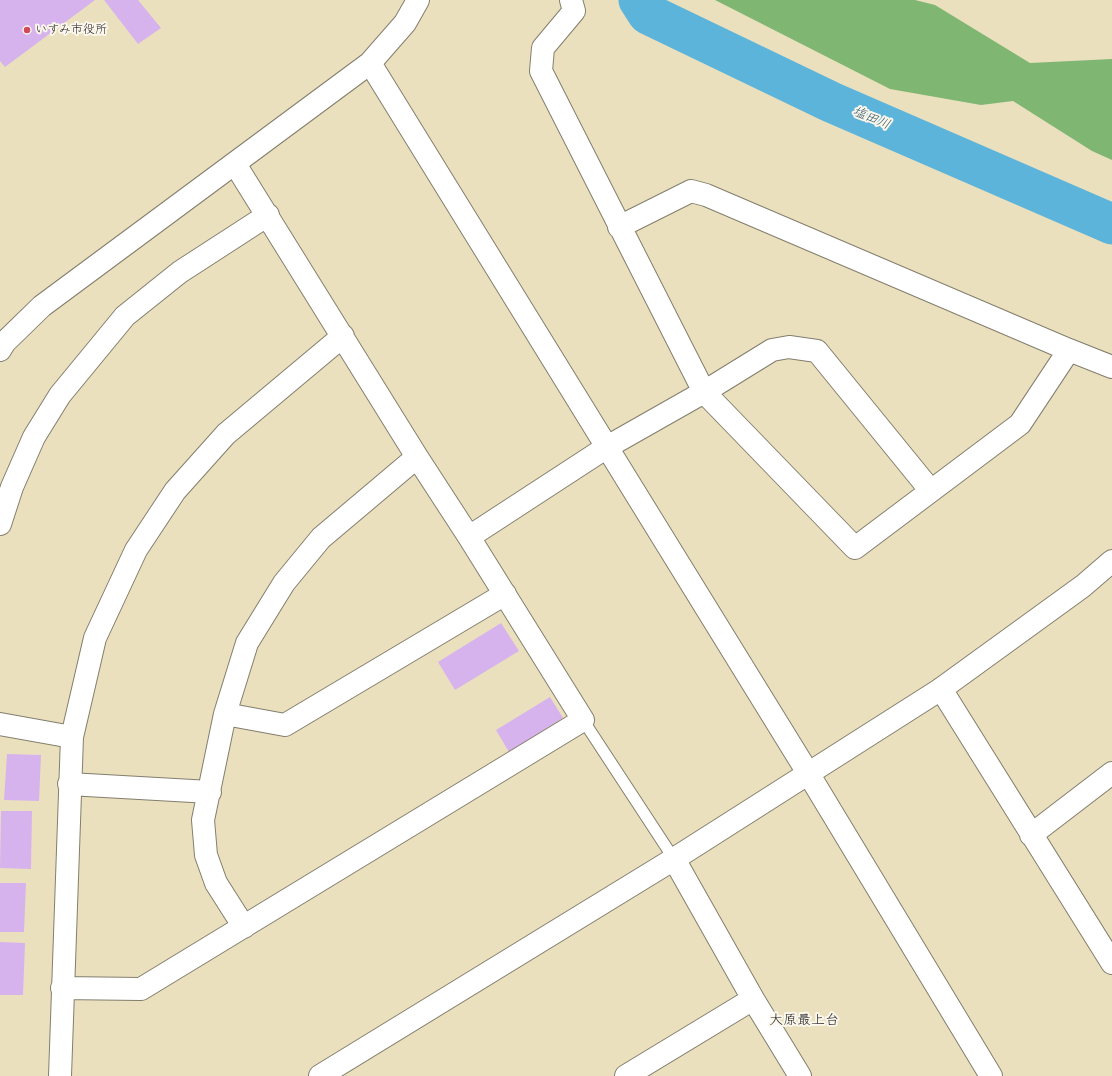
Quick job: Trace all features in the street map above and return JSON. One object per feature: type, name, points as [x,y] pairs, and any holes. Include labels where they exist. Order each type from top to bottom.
[{"type":"street","points":[[0,350],[5,342],[42,306],[370,63],[405,23],[418,0]]},
{"type":"street","points":[[571,0],[574,11],[543,48],[541,71],[704,392],[855,548],[1020,424],[1069,350]]},
{"type":"street","points":[[370,63],[808,774],[991,1076]]},
{"type":"street","points":[[62,988],[141,988],[244,927],[583,720],[235,164]]},
{"type":"street","points":[[620,227],[691,192],[706,195],[1069,350],[1112,366]]},
{"type":"street","points":[[0,524],[12,487],[34,437],[60,395],[125,316],[180,272],[268,215]]},
{"type":"street","points":[[60,1076],[69,784],[72,737],[95,638],[136,550],[171,498],[226,434],[343,336]]},
{"type":"street","points":[[469,537],[607,447],[704,392],[772,350],[789,347],[818,351],[931,491]]},
{"type":"street","points":[[244,927],[216,883],[206,854],[203,820],[225,714],[247,643],[284,583],[321,538],[417,457]]},
{"type":"street","points":[[320,1076],[674,859],[941,689],[1083,586],[1112,561]]},
{"type":"street","points":[[225,714],[285,725],[505,594]]},
{"type":"street","points":[[941,689],[1031,835],[1105,935],[1112,963]]},
{"type":"street","points":[[0,724],[72,737]]},
{"type":"street","points":[[1031,835],[1112,773]]},
{"type":"street","points":[[69,784],[210,792]]},
{"type":"street","points":[[674,859],[753,999],[800,1076]]},
{"type":"street","points":[[626,1076],[753,999]]},
{"type":"lane","points":[[583,720],[674,859]]},
{"type":"green space","points":[[715,0],[915,0],[935,5],[1030,63],[1112,59],[1112,160],[1092,151],[1013,101],[981,105],[890,89]]},
{"type":"building","name":"いすみ市役所","points":[[0,0],[95,0],[5,67],[0,61]]},
{"type":"building","points":[[104,0],[138,0],[161,28],[138,44]]},
{"type":"building","points":[[501,623],[519,651],[455,690],[438,662]]},
{"type":"building","points":[[550,697],[563,718],[509,752],[496,730]]},
{"type":"building","points":[[7,754],[41,755],[39,801],[4,800]]},
{"type":"building","points":[[1,811],[32,811],[31,869],[0,868]]},
{"type":"building","points":[[0,883],[26,883],[24,932],[0,932]]},
{"type":"building","points":[[0,942],[25,943],[23,995],[0,995]]},
{"type":"waterway","name":"塩田川","points":[[639,0],[648,14],[831,102],[1112,224]]},
{"type":"place","name":"いすみ市役所","points":[[27,30]]},
{"type":"district","name":"大原最上台","points":[[804,1021]]}]
